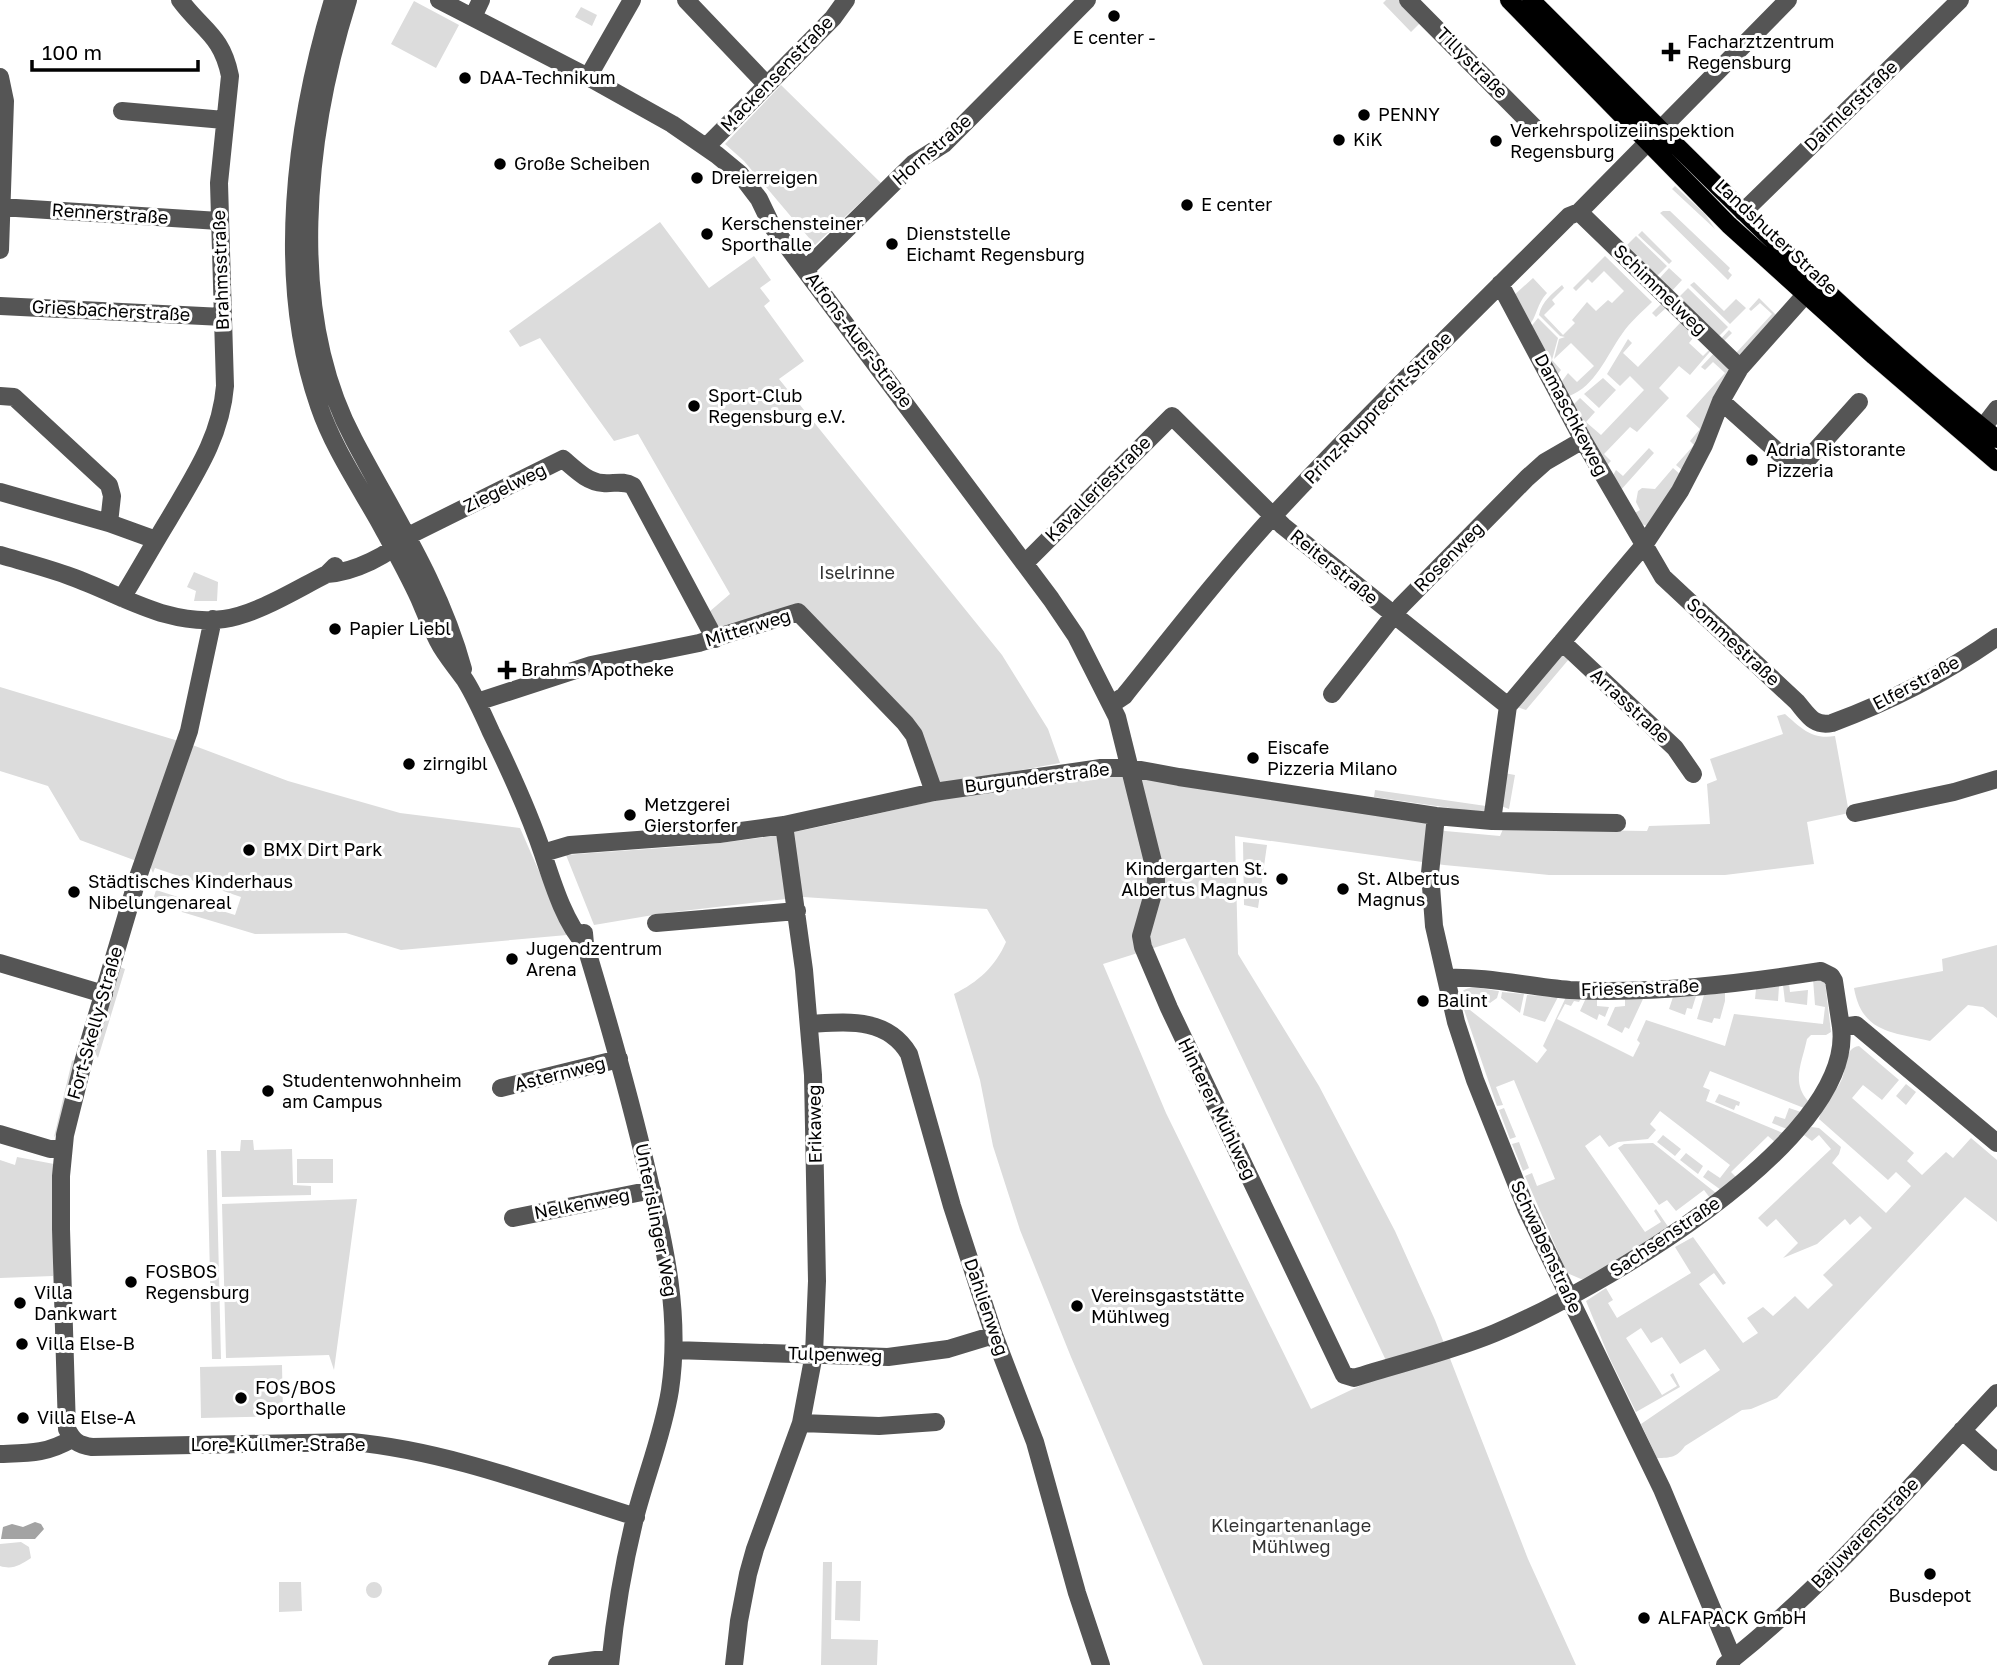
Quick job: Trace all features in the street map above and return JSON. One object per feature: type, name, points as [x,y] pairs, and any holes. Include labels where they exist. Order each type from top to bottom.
[{"type":"main road","name":"Landshuter Straße","points":[[1509,0],[1984,436],[1997,462]]},
{"type":"main road","name":"Landshuter Straße","points":[[1531,0],[1655,135],[1729,225],[1805,295],[1984,436]]},
{"type":"street","name":"Brahmsstraße","points":[[122,598],[205,459],[220,418],[225,386],[219,183],[230,76],[227,61],[215,37],[180,0]]},
{"type":"street","points":[[333,0],[311,86],[299,161],[295,216],[299,318],[305,359],[318,405],[332,439],[391,543],[438,642],[466,682]]},
{"type":"street","points":[[348,0],[333,54],[313,161],[310,270],[322,357],[335,399],[353,439],[408,536],[453,632],[466,682]]},
{"type":"street","name":"Alfons-Auer-Straße","points":[[439,0],[640,104],[706,147],[740,174],[759,199],[772,226],[1025,563],[1076,636],[1112,704],[1130,768]]},
{"type":"street","points":[[472,18],[481,0]]},
{"type":"street","points":[[588,77],[632,0]]},
{"type":"street","points":[[686,0],[767,85]]},
{"type":"street","name":"Mackensenstraße","points":[[706,147],[833,18],[846,0]]},
{"type":"street","name":"Hornstraße","points":[[806,269],[914,163],[944,144],[1087,0]]},
{"type":"street","name":"Tillystraße","points":[[1408,0],[1534,127]]},
{"type":"street","name":"Prinz-Rupprecht-Straße","points":[[1112,704],[1124,696],[1273,516],[1500,284],[1569,216],[1579,212],[1788,0]]},
{"type":"street","name":"Daimlerstraße","points":[[1743,212],[1960,0]]},
{"type":"street","points":[[0,77],[3,101],[0,250]]},
{"type":"street","points":[[122,111],[225,120]]},
{"type":"street","name":"Rennerstraße","points":[[0,207],[219,221]]},
{"type":"street","name":"Schimmelweg","points":[[1579,212],[1740,368]]},
{"type":"street","name":"Damaschkeweg","points":[[1500,284],[1583,440],[1644,545]]},
{"type":"street","points":[[1492,821],[1508,706],[1644,545],[1686,479],[1704,445],[1721,401],[1740,368],[1805,295]]},
{"type":"street","name":"Griesbacherstraße","points":[[0,306],[223,317]]},
{"type":"street","points":[[0,396],[14,397],[109,485],[113,496],[109,523]]},
{"type":"street","points":[[1721,401],[1798,470],[1859,402]]},
{"type":"street","points":[[1984,436],[1997,409]]},
{"type":"street","name":"Kavalleriestraße","points":[[1025,563],[1172,416]]},
{"type":"street","name":"Reiterstraße","points":[[1172,416],[1273,516],[1508,706]]},
{"type":"street","name":"Rosenweg","points":[[1332,694],[1394,615],[1527,478],[1545,462],[1583,440]]},
{"type":"street","name":"Ziegelweg","points":[[408,536],[563,459],[587,479],[601,483],[625,482],[632,486],[715,639]]},
{"type":"street","points":[[0,492],[109,523],[156,540]]},
{"type":"street","points":[[0,555],[71,576],[171,617],[213,619],[230,618],[327,574],[340,573],[408,536]]},
{"type":"street","name":"Sommestraße","points":[[1644,545],[1663,577],[1816,723],[1832,723]]},
{"type":"street","name":"Mitterweg","points":[[477,702],[607,660],[715,639],[798,612],[905,723],[914,736],[934,792]]},
{"type":"street","name":"Fort-Skelly-Straße","points":[[72,1439],[65,1415],[62,1149],[69,1112],[138,877],[189,731],[213,619]]},
{"type":"street","name":"Elferstraße","points":[[1832,723],[1917,686],[1997,637]]},
{"type":"street","name":"Arrasstraße","points":[[1562,642],[1675,748],[1693,775]]},
{"type":"street","name":"Unterislinger Weg","points":[[466,682],[503,756],[542,853],[556,869],[583,930],[619,1059],[670,1275],[674,1350],[665,1413],[627,1556],[610,1663]]},
{"type":"street","name":"Burgunderstraße","points":[[542,853],[570,845],[719,834],[783,825],[934,792],[1077,770],[1130,768],[1179,778],[1436,816],[1492,821],[1617,823]]},
{"type":"street","name":"Hinterer Mühlweg","points":[[1130,768],[1156,874],[1156,883],[1140,936],[1169,1008],[1344,1375],[1354,1378],[1409,1362]]},
{"type":"street","points":[[1855,813],[1954,792],[1997,779]]},
{"type":"street","name":"Schwabenstraße","points":[[1436,816],[1430,873],[1431,904],[1456,1022],[1488,1114],[1526,1208],[1662,1489],[1729,1662]]},
{"type":"street","name":"Erikaweg","points":[[734,1665],[738,1620],[755,1549],[801,1423],[814,1354],[817,1218],[813,1075],[797,911],[783,825]]},
{"type":"street","points":[[656,923],[797,911]]},
{"type":"street","points":[[0,963],[104,994]]},
{"type":"street","name":"Friesenstraße","points":[[1447,978],[1612,991],[1728,984],[1821,971],[1831,976]]},
{"type":"street","name":"Sachsenstraße","points":[[1409,1362],[1494,1334],[1569,1299],[1638,1258],[1745,1181],[1784,1145],[1828,1086],[1835,1070],[1841,1027],[1831,976]]},
{"type":"street","name":"Dahlienweg","points":[[810,1024],[860,1023],[876,1026],[903,1043],[909,1054],[952,1206],[994,1335],[1035,1442],[1077,1593],[1101,1665]]},
{"type":"street","points":[[1841,1027],[1856,1025],[1997,1143]]},
{"type":"street","name":"Asternweg","points":[[501,1088],[619,1059]]},
{"type":"street","points":[[0,1134],[50,1149],[62,1149]]},
{"type":"street","name":"Nelkenweg","points":[[513,1218],[652,1190]]},
{"type":"street","name":"Tulpenweg","points":[[674,1350],[888,1357],[948,1349],[994,1335]]},
{"type":"street","name":"Bajuwarenstraße","points":[[1729,1662],[1778,1622],[1828,1574],[1997,1393]]},
{"type":"street","points":[[801,1423],[879,1426],[936,1422]]},
{"type":"street","points":[[1962,1430],[1997,1462]]},
{"type":"street","points":[[0,1454],[41,1453],[55,1449],[72,1439]]},
{"type":"street","name":"Lore-Kullmer-Straße","points":[[72,1439],[80,1446],[92,1447],[352,1442],[388,1446],[436,1455],[636,1517]]},
{"type":"street","points":[[557,1665],[587,1660],[610,1663]]},
{"type":"green space","points":[[1386,0],[1400,0],[1421,22],[1411,32],[1383,3]]},
{"type":"green space","points":[[414,1],[459,25],[436,68],[391,44]]},
{"type":"green space","points":[[581,7],[597,15],[592,26],[575,17]]},
{"type":"green space","points":[[781,85],[881,183],[815,245],[744,161],[725,144]]},
{"type":"green space","points":[[1675,186],[1705,214],[1715,229],[1672,189]]},
{"type":"green space","points":[[1670,211],[1730,268],[1728,271],[1732,275],[1728,280],[1660,213]]},
{"type":"green space","name":"Iselrinne","points":[[660,222],[709,288],[754,256],[771,280],[760,288],[770,301],[764,306],[804,361],[779,379],[1002,655],[1048,729],[1060,763],[939,785],[920,734],[799,604],[721,628],[715,623],[709,612],[730,594],[638,434],[614,441],[540,338],[520,347],[509,331]]},
{"type":"green space","points":[[1642,231],[1672,261],[1669,264],[1638,235]]},
{"type":"green space","points":[[1636,236],[1667,266],[1655,278],[1624,248]]},
{"type":"green space","points":[[1605,256],[1652,302],[1625,330],[1593,378],[1578,392],[1569,396],[1560,384],[1568,373],[1577,382],[1594,366],[1571,343],[1554,359],[1559,339],[1565,337],[1560,336],[1539,315],[1540,310],[1562,285],[1564,288],[1552,300],[1555,304],[1544,315],[1563,335],[1575,323],[1572,320],[1587,302],[1596,311],[1608,300],[1612,303],[1624,291],[1604,271],[1592,283],[1588,279],[1576,291],[1573,288]]},
{"type":"green space","points":[[1669,268],[1682,280],[1670,293],[1658,280]]},
{"type":"green space","points":[[1533,278],[1547,293],[1528,327],[1512,297]]},
{"type":"green space","points":[[1694,282],[1724,311],[1736,299],[1746,308],[1730,324],[1690,285]]},
{"type":"green space","points":[[1688,288],[1728,327],[1716,339],[1676,300]]},
{"type":"green space","points":[[1759,298],[1777,316],[1738,358],[1719,341],[1729,330],[1732,333],[1723,342],[1736,353],[1772,314],[1760,303],[1751,311],[1749,309]]},
{"type":"green space","points":[[1665,300],[1698,332],[1689,343],[1703,356],[1714,347],[1690,375],[1679,366],[1659,388],[1669,398],[1637,432],[1630,427],[1604,454],[1611,461],[1607,465],[1573,405],[1580,398],[1595,412],[1586,422],[1601,435],[1644,390],[1630,376],[1620,386],[1607,374],[1628,339],[1632,343],[1623,353],[1638,367],[1681,322],[1666,308],[1656,317],[1652,313]]},
{"type":"green space","points":[[1538,318],[1558,338],[1552,360],[1561,370],[1558,374],[1529,329]]},
{"type":"green space","points":[[1717,350],[1733,365],[1683,471],[1676,465],[1694,445],[1690,441],[1700,429],[1686,416],[1725,373],[1713,362],[1705,370],[1701,367]]},
{"type":"green space","points":[[1603,378],[1616,390],[1599,408],[1584,394]]},
{"type":"green space","points":[[1649,448],[1654,453],[1619,492],[1612,477],[1616,470],[1623,476]]},
{"type":"green space","points":[[1673,468],[1681,475],[1647,526],[1639,523],[1633,514],[1640,510],[1636,502],[1638,491],[1642,488],[1655,489]]},
{"type":"green space","points":[[194,572],[218,582],[217,601],[194,601],[196,591],[187,587]]},
{"type":"green space","points":[[1561,655],[1566,655],[1569,659],[1526,710],[1517,707]]},
{"type":"green space","points":[[0,687],[195,746],[288,781],[400,813],[520,828],[567,935],[401,950],[346,933],[255,934],[152,903],[156,890],[235,915],[241,897],[155,868],[153,873],[150,866],[80,840],[48,786],[0,771]]},
{"type":"green space","name":"Kleingartenanlage Mühlweg","points":[[1785,714],[1813,734],[1835,736],[1849,813],[1807,822],[1814,864],[1725,875],[1549,875],[1444,865],[1235,836],[1238,954],[1319,1086],[1395,1231],[1435,1320],[1528,1559],[1576,1665],[1203,1665],[1071,1357],[1020,1230],[993,1146],[980,1080],[954,994],[985,973],[1006,942],[987,909],[803,897],[665,913],[594,925],[566,855],[747,840],[1033,782],[1121,775],[1419,820],[1445,831],[1500,836],[1503,829],[1647,831],[1649,826],[1710,824],[1707,784],[1717,780],[1710,759],[1783,734],[1777,716]],"holes":[[[1185,938],[1391,1371],[1311,1409],[1166,1113],[1103,964]]]},
{"type":"green space","points":[[1504,773],[1515,775],[1509,809],[1501,806]]},
{"type":"green space","points":[[1375,790],[1486,806],[1485,813],[1374,797]]},
{"type":"green space","points":[[1243,842],[1267,845],[1258,908],[1244,905]]},
{"type":"green space","points":[[1997,945],[1997,1018],[1983,1007],[1968,1005],[1930,1041],[1881,1028],[1864,1014],[1858,1003],[1854,988],[1943,971],[1942,959]]},
{"type":"green space","points":[[120,967],[125,969],[98,1058],[94,1051]]},
{"type":"green space","points":[[1821,978],[1825,982],[1831,1032],[1826,1035],[1811,1035],[1807,1039],[1799,1079],[1800,1087],[1808,1101],[1804,1108],[1710,1071],[1703,1087],[1710,1090],[1706,1101],[1783,1133],[1775,1142],[1768,1136],[1731,1172],[1736,1177],[1721,1190],[1703,1177],[1708,1170],[1720,1178],[1730,1165],[1660,1111],[1650,1124],[1656,1130],[1648,1139],[1618,1142],[1609,1147],[1600,1135],[1585,1146],[1645,1232],[1661,1222],[1654,1211],[1656,1209],[1669,1228],[1590,1278],[1581,1279],[1567,1273],[1525,1176],[1532,1173],[1537,1186],[1555,1179],[1514,1080],[1496,1087],[1503,1105],[1497,1106],[1459,995],[1462,991],[1483,988],[1499,991],[1497,998],[1490,1003],[1480,996],[1470,1010],[1537,1063],[1547,1050],[1543,1046],[1566,997],[1581,998],[1571,1006],[1565,1004],[1557,1019],[1633,1057],[1646,1020],[1725,1046],[1734,1014],[1823,1024],[1825,1007],[1815,1005],[1813,979]]},
{"type":"green space","points":[[1789,984],[1790,992],[1808,990],[1807,1005],[1785,1002],[1783,985]]},
{"type":"green space","points":[[1779,986],[1778,1001],[1755,999],[1756,989]]},
{"type":"green space","points":[[1502,992],[1524,994],[1520,1013],[1501,998]]},
{"type":"green space","points":[[1725,993],[1720,1019],[1714,1018],[1712,1023],[1697,1019],[1704,995]]},
{"type":"green space","points":[[1527,995],[1558,997],[1545,1022],[1523,1015]]},
{"type":"green space","points":[[1696,996],[1692,1009],[1687,1008],[1685,1015],[1669,1009],[1673,997]]},
{"type":"green space","points":[[1586,998],[1597,998],[1597,1006],[1609,1007],[1605,1017],[1599,1014],[1597,1020],[1580,1011]]},
{"type":"green space","points":[[1625,999],[1643,999],[1629,1029],[1625,1027],[1622,1033],[1607,1025],[1615,1007],[1625,1006]]},
{"type":"green space","points":[[1859,1046],[1899,1080],[1882,1100],[1863,1085],[1852,1098],[1914,1153],[1907,1161],[1922,1175],[1946,1152],[1953,1158],[1971,1138],[1997,1160],[1997,1222],[1965,1197],[1777,1398],[1742,1410],[1685,1446],[1676,1455],[1657,1458],[1641,1424],[1720,1370],[1705,1349],[1680,1364],[1662,1337],[1651,1343],[1641,1328],[1626,1338],[1662,1395],[1677,1386],[1670,1375],[1673,1373],[1680,1387],[1636,1412],[1586,1301],[1606,1288],[1613,1300],[1608,1303],[1617,1318],[1691,1273],[1675,1247],[1693,1237],[1726,1283],[1723,1285],[1714,1273],[1699,1284],[1743,1343],[1758,1333],[1747,1318],[1763,1307],[1773,1316],[1795,1296],[1808,1309],[1833,1285],[1823,1275],[1872,1228],[1860,1216],[1850,1225],[1845,1219],[1817,1244],[1783,1258],[1798,1243],[1776,1219],[1767,1227],[1758,1218],[1831,1149],[1819,1135],[1812,1141],[1804,1135],[1811,1127],[1819,1128],[1841,1147],[1832,1163],[1886,1213],[1911,1186],[1896,1172],[1888,1180],[1819,1119],[1842,1079],[1848,1054],[1854,1047]]},
{"type":"green space","points":[[76,1059],[59,1132],[54,1137],[72,1061]]},
{"type":"green space","points":[[1906,1084],[1916,1092],[1906,1105],[1896,1096]]},
{"type":"green space","points":[[1719,1094],[1740,1102],[1739,1106],[1736,1105],[1734,1110],[1715,1102]]},
{"type":"green space","points":[[1504,1108],[1516,1137],[1510,1139],[1499,1110]]},
{"type":"green space","points":[[1789,1108],[1801,1112],[1787,1129],[1772,1123],[1775,1116],[1785,1119]]},
{"type":"green space","points":[[1663,1135],[1681,1149],[1675,1156],[1657,1142]]},
{"type":"green space","points":[[241,1140],[253,1140],[254,1150],[292,1149],[293,1185],[311,1186],[311,1195],[222,1197],[221,1151],[240,1151]]},
{"type":"green space","points":[[1519,1142],[1529,1168],[1523,1171],[1512,1144]]},
{"type":"green space","points":[[1653,1143],[1716,1193],[1710,1198],[1704,1190],[1676,1211],[1667,1200],[1659,1205],[1618,1148],[1624,1144]]},
{"type":"green space","points":[[207,1150],[216,1150],[221,1359],[212,1359]]},
{"type":"green space","points":[[1686,1153],[1703,1166],[1698,1174],[1680,1160]]},
{"type":"green space","points":[[17,1157],[54,1164],[53,1276],[0,1278],[0,1160],[15,1165]]},
{"type":"green space","points":[[297,1159],[333,1159],[333,1183],[297,1183]]},
{"type":"green space","points":[[357,1199],[334,1370],[329,1355],[226,1358],[222,1204]]},
{"type":"green space","name":"FOS/BOS Sporthalle","points":[[282,1365],[283,1416],[201,1418],[200,1367]]},
{"type":"green space","points":[[21,1542],[29,1547],[31,1558],[13,1567],[0,1566],[0,1544]]},
{"type":"green space","points":[[823,1562],[832,1562],[831,1639],[878,1640],[877,1665],[821,1665]]},
{"type":"green space","points":[[836,1581],[861,1581],[860,1621],[835,1620]]},
{"type":"green space","points":[[279,1582],[301,1582],[302,1611],[279,1612]]},
{"type":"green space","points":[[374,1582],[382,1590],[374,1598],[366,1590]]},
{"type":"shaded area","points":[[35,1522],[41,1524],[44,1529],[35,1539],[1,1539],[3,1527],[12,1524],[23,1527]]},
{"type":"place","name":"E center -","points":[[1114,16]]},
{"type":"place","name":"Facharztzentrum Regensburg","points":[[1671,52]]},
{"type":"place","name":"DAA-Technikum","points":[[465,78]]},
{"type":"place","name":"PENNY","points":[[1364,115]]},
{"type":"place","name":"KiK","points":[[1339,140]]},
{"type":"place","name":"Verkehrspolizeiinspektion Regensburg","points":[[1496,141]]},
{"type":"place","name":"Große Scheiben","points":[[500,164]]},
{"type":"place","name":"Dreierreigen","points":[[697,178]]},
{"type":"place","name":"E center","points":[[1187,205]]},
{"type":"place","name":"Kerschensteiner Sporthalle","points":[[707,234]]},
{"type":"place","name":"Dienststelle Eichamt Regensburg","points":[[892,244]]},
{"type":"place","name":"Sport-Club Regensburg e.V.","points":[[694,406]]},
{"type":"place","name":"Adria Ristorante Pizzeria","points":[[1752,460]]},
{"type":"place","name":"Papier Liebl","points":[[335,629]]},
{"type":"place","name":"Brahms Apotheke","points":[[507,670]]},
{"type":"place","name":"Eiscafe Pizzeria Milano","points":[[1253,758]]},
{"type":"place","name":"zirngibl","points":[[409,764]]},
{"type":"place","name":"Metzgerei Gierstorfer","points":[[630,815]]},
{"type":"place","name":"BMX Dirt Park","points":[[249,850]]},
{"type":"place","name":"Kindergarten St. Albertus Magnus","points":[[1282,879]]},
{"type":"place","name":"St. Albertus Magnus","points":[[1343,889]]},
{"type":"place","name":"Städtisches Kinderhaus Nibelungenareal","points":[[74,892]]},
{"type":"place","name":"Jugendzentrum Arena","points":[[512,959]]},
{"type":"place","name":"Balint","points":[[1423,1001]]},
{"type":"place","name":"Studentenwohnheim am Campus","points":[[268,1091]]},
{"type":"place","name":"FOSBOS Regensburg","points":[[131,1282]]},
{"type":"place","name":"Villa Dankwart","points":[[20,1303]]},
{"type":"place","name":"Vereinsgaststätte Mühlweg","points":[[1077,1306]]},
{"type":"place","name":"Villa Else-B","points":[[22,1344]]},
{"type":"place","name":"FOS/BOS Sporthalle","points":[[241,1398]]},
{"type":"place","name":"Villa Else-A","points":[[23,1418]]},
{"type":"place","name":"Busdepot","points":[[1930,1574]]},
{"type":"place","name":"ALFAPACK GmbH","points":[[1644,1618]]}]
